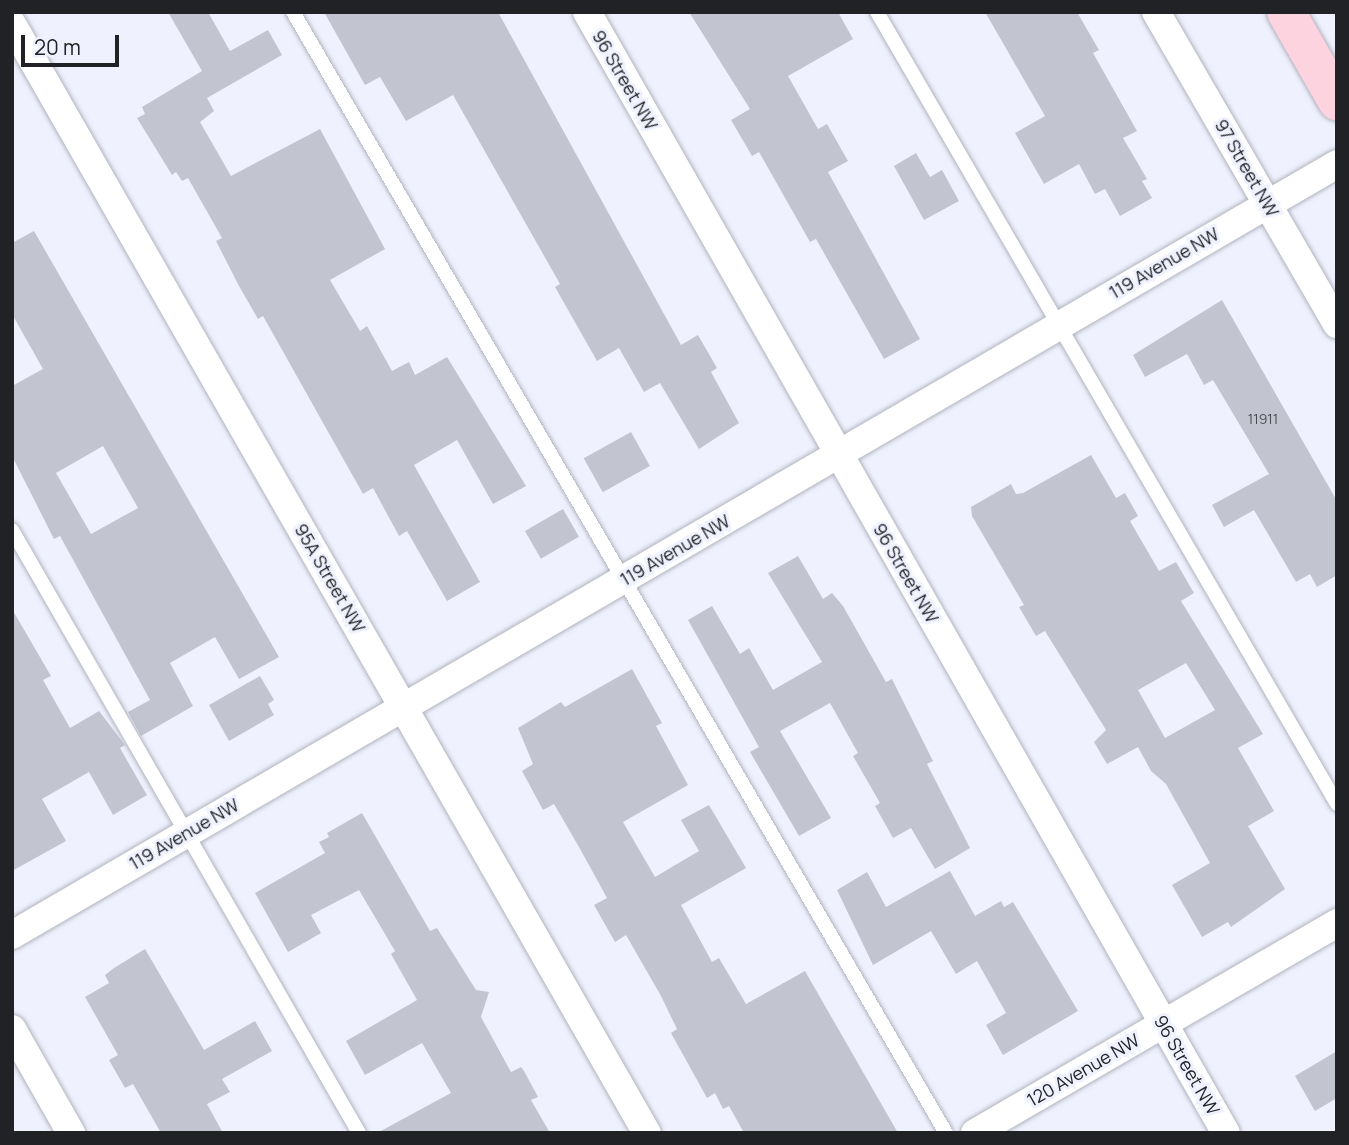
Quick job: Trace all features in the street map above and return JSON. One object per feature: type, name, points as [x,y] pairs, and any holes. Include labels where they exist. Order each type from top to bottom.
[{"type":"main road","points":[[1286,12],[1337,101]]},
{"type":"street","name":"96 Street NW","points":[[587,12],[1226,1133]]},
{"type":"street","name":"97 Street NW","points":[[1156,12],[1337,324]]},
{"type":"street","name":"95A Street NW","points":[[12,24],[647,1133]]},
{"type":"street","name":"119 Avenue NW","points":[[12,935],[625,579],[844,464],[1058,325],[1337,164]]},
{"type":"street","name":"120 Avenue NW","points":[[975,1133],[1337,923]]},
{"type":"street","points":[[12,1029],[71,1133]]},
{"type":"lane","points":[[293,12],[946,1133]]},
{"type":"lane","points":[[877,12],[1337,804]]},
{"type":"lane","points":[[12,530],[359,1133]]},
{"type":"building","points":[[168,12],[208,12],[230,51],[268,30],[282,55],[207,98],[214,111],[200,122],[231,176],[320,129],[385,249],[330,280],[360,331],[367,326],[392,371],[409,362],[415,375],[447,357],[526,486],[493,504],[457,440],[414,465],[480,582],[447,601],[407,531],[399,536],[373,488],[363,494],[263,316],[258,319],[239,286],[216,241],[222,238],[188,178],[182,181],[176,172],[172,175],[137,118],[145,114],[142,107],[202,71]]},
{"type":"building","points":[[324,12],[498,12],[681,345],[698,335],[717,368],[711,372],[739,423],[699,449],[660,383],[644,392],[619,348],[597,361],[555,287],[560,284],[453,95],[406,121],[380,77],[365,85]]},
{"type":"building","points":[[689,12],[838,12],[853,39],[788,76],[818,129],[827,124],[848,161],[828,172],[920,339],[884,359],[816,239],[810,242],[759,152],[752,156],[731,120],[750,109]]},
{"type":"building","points":[[985,12],[1077,12],[1099,50],[1093,53],[1137,131],[1123,138],[1147,179],[1142,181],[1152,198],[1120,216],[1105,189],[1095,194],[1079,164],[1044,184],[1015,133],[1045,116]]},
{"type":"building","points":[[916,153],[930,177],[942,170],[959,201],[924,220],[894,166]]},
{"type":"building","points":[[34,231],[279,657],[239,679],[215,637],[170,663],[193,706],[141,736],[128,712],[150,700],[60,536],[54,539],[12,456],[12,386],[43,369],[12,314],[12,243]],"holes":[[[103,446],[138,508],[91,534],[56,473]]]},
{"type":"building","points":[[1222,300],[1337,501],[1337,575],[1317,587],[1310,574],[1296,582],[1254,510],[1224,527],[1212,505],[1269,474],[1213,380],[1204,385],[1187,354],[1145,377],[1133,355]]},
{"type":"building","points":[[631,432],[650,466],[603,492],[584,458]]},
{"type":"building","points":[[1091,455],[1116,498],[1125,493],[1138,516],[1130,521],[1159,571],[1176,562],[1194,593],[1181,601],[1263,734],[1238,748],[1274,811],[1248,826],[1285,889],[1231,927],[1228,922],[1202,937],[1172,885],[1210,863],[1166,784],[1151,771],[1138,747],[1107,764],[1094,742],[1106,730],[1045,631],[1036,636],[1019,607],[1024,605],[972,516],[971,507],[1011,484],[1016,494],[1023,493]],"holes":[[[1186,663],[1215,710],[1165,738],[1138,690]]]},
{"type":"building","points":[[563,509],[579,537],[541,559],[525,531]]},
{"type":"building","points":[[798,556],[823,599],[832,593],[843,606],[886,682],[892,679],[933,761],[927,764],[970,848],[935,869],[911,828],[893,838],[875,806],[880,803],[853,756],[858,753],[830,703],[780,731],[831,818],[799,836],[750,752],[759,747],[688,620],[712,606],[740,654],[749,648],[773,690],[822,662],[768,573]]},
{"type":"building","points":[[12,609],[51,676],[43,680],[70,728],[99,711],[125,745],[120,748],[147,795],[113,815],[89,772],[42,799],[66,841],[12,871]]},
{"type":"building","points":[[632,669],[662,723],[656,726],[688,785],[623,822],[655,877],[699,851],[681,820],[709,805],[746,868],[681,905],[712,962],[719,958],[746,1004],[805,971],[898,1133],[744,1133],[729,1106],[723,1109],[715,1093],[707,1098],[671,1033],[677,1029],[661,996],[626,935],[615,942],[594,905],[607,898],[554,804],[543,810],[522,771],[533,764],[518,728],[561,702],[565,707]]},
{"type":"building","points":[[260,676],[274,700],[268,704],[274,715],[229,741],[209,705]]},
{"type":"building","points":[[362,813],[430,931],[437,928],[476,990],[489,992],[481,1017],[511,1072],[521,1067],[524,1071],[538,1097],[531,1100],[550,1133],[377,1133],[451,1093],[422,1043],[365,1075],[346,1041],[417,1000],[391,954],[395,951],[359,890],[311,915],[321,933],[288,952],[255,893],[325,853],[319,842],[329,837],[327,833]]},
{"type":"building","points":[[950,871],[975,916],[1001,901],[1004,907],[1013,902],[1078,1011],[1003,1055],[986,1025],[1006,1013],[977,961],[956,974],[931,931],[873,965],[837,890],[867,872],[886,907]]},
{"type":"building","points":[[145,949],[204,1050],[255,1021],[272,1051],[222,1079],[230,1092],[207,1104],[223,1133],[161,1133],[133,1084],[125,1088],[109,1060],[118,1055],[85,997],[109,983],[105,975]]},
{"type":"building","points":[[1337,1051],[1337,1098],[1315,1111],[1295,1076]]}]
